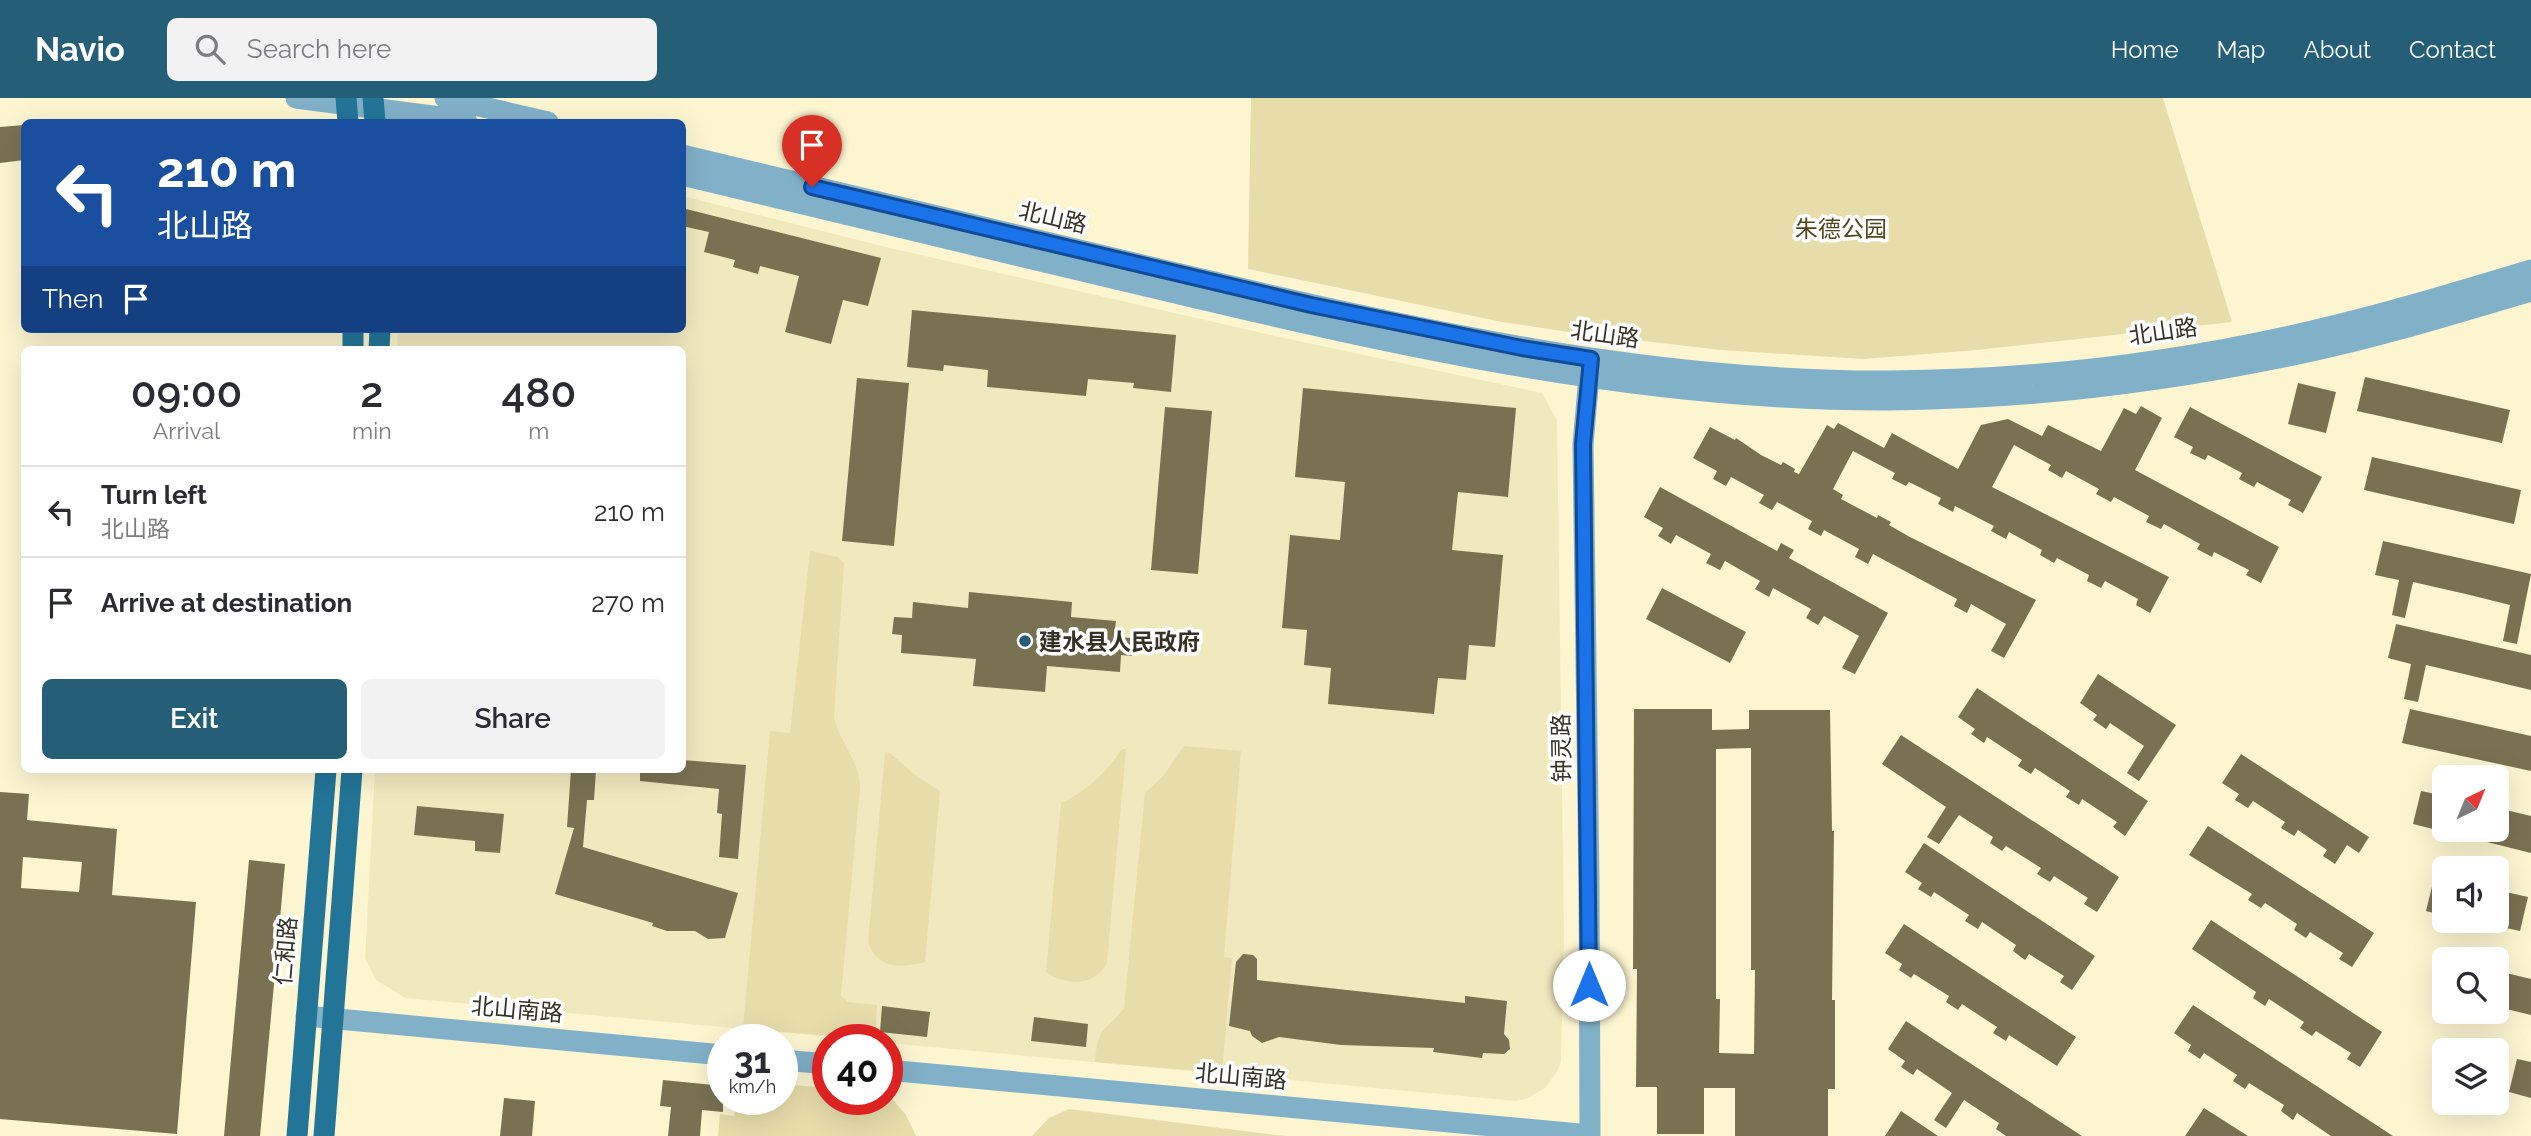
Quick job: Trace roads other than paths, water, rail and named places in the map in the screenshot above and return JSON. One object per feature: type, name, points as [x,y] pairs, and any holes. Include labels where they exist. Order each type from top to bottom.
[{"type":"main road","name":"仁和路","points":[[297,1136],[326,773]]},
{"type":"main road","points":[[324,1136],[352,773]]},
{"type":"street","points":[[296,98],[347,108],[446,119]]},
{"type":"street","points":[[445,98],[535,119]]},
{"type":"street","name":"北山路","points":[[686,156],[1311,305],[1522,348],[1590,369],[1725,393],[1888,400],[2077,389],[2236,366],[2315,350],[2431,320],[2531,290]]},
{"type":"street","name":"北山路","points":[[686,176],[1307,324],[1519,367],[1888,381],[2075,370],[2233,347],[2311,331],[2426,302],[2531,270]]},
{"type":"street","name":"钟灵路","points":[[1590,369],[1583,454],[1590,1135]]},
{"type":"street","name":"北山南路","points":[[306,1016],[707,1054]]},
{"type":"street","name":"北山南路","points":[[903,1071],[1590,1135]]},
{"type":"place","name":"建水县人民政府","points":[[1025,641]]},
{"type":"park label","name":"朱德公园","points":[[1841,228]]}]
